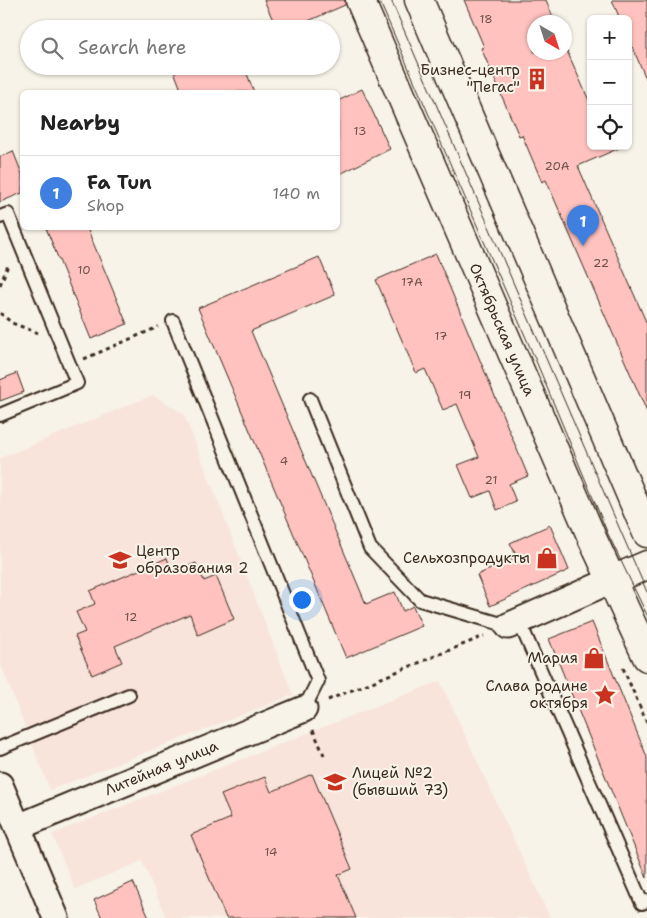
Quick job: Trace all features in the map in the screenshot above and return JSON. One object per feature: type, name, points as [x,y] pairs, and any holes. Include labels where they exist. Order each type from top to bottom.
[{"type":"main road","name":"Октябрьская улица","points":[[360,0],[612,580],[647,656]]},
{"type":"main road","points":[[419,0],[647,533]]},
{"type":"main road","points":[[612,580],[647,565]]},
{"type":"street","points":[[513,624],[612,580]]},
{"type":"street","name":"Литейная улица","points":[[18,827],[304,709]]},
{"type":"street","points":[[2,794],[56,918]]},
{"type":"lane","points":[[0,217],[8,214],[77,383],[0,415]]},
{"type":"lane","points":[[173,321],[318,681],[304,709]]},
{"type":"lane","points":[[310,399],[370,548],[420,600],[513,624],[642,904],[647,901]]},
{"type":"lane","points":[[0,748],[129,695]]},
{"type":"path","points":[[0,313],[12,323],[60,342]]},
{"type":"path","points":[[69,365],[173,321]]},
{"type":"path","points":[[324,755],[304,709],[513,624]]},
{"type":"shaded area","name":"Центр образования 2","points":[[153,395],[184,414],[293,695],[50,790],[0,663],[0,458]]},
{"type":"shaded area","name":"Лицей №2 (бывший 73)","points":[[440,681],[550,918],[166,918],[142,861],[75,889],[52,834]]},
{"type":"building","points":[[264,0],[345,0],[345,5],[311,20],[273,20]]},
{"type":"building","points":[[464,0],[546,0],[552,15],[527,15],[527,60],[571,60],[587,96],[587,150],[615,150],[578,166],[647,324],[647,412],[546,180],[542,182],[522,135],[519,136],[481,48],[484,47]]},
{"type":"building","points":[[612,0],[647,0],[647,81],[632,46],[632,15],[618,15]]},
{"type":"building","points":[[175,75],[247,75],[253,90],[181,90]]},
{"type":"building","points":[[362,89],[390,149],[340,174],[340,100]]},
{"type":"building","points":[[13,151],[20,169],[20,194],[0,202],[0,157]]},
{"type":"building","points":[[47,230],[88,230],[127,324],[91,339]]},
{"type":"building","points":[[436,254],[528,476],[509,484],[516,502],[497,510],[490,491],[472,498],[458,465],[479,457],[457,404],[443,410],[425,369],[416,373],[376,280]]},
{"type":"building","points":[[319,257],[335,295],[251,331],[366,604],[395,592],[403,611],[413,606],[422,626],[346,658],[198,308]]},
{"type":"building","points":[[17,373],[24,392],[0,401],[0,380]]},
{"type":"building","points":[[550,525],[569,570],[490,606],[477,575],[517,557],[510,543]]},
{"type":"building","points":[[167,558],[172,572],[196,563],[204,581],[216,576],[234,619],[198,635],[190,614],[115,646],[122,662],[92,675],[75,636],[85,632],[76,612],[95,604],[90,591]]},
{"type":"building","points":[[592,622],[647,757],[647,878],[549,639]]},
{"type":"building","points":[[312,774],[352,869],[338,875],[356,918],[226,918],[191,835],[231,818],[221,795],[265,777],[271,792]]},
{"type":"building","points":[[133,882],[149,918],[102,918],[94,900]]},
{"type":"tram line","points":[[379,0],[536,361],[608,534],[647,615]]},
{"type":"tram line","points":[[391,0],[647,592]]},
{"type":"place","name":"Бизнес-центр \"Пегас\"","points":[[537,79]]},
{"type":"place","name":"Fa Tun","points":[[583,246]]},
{"type":"place","name":"Сельхозпродукты","points":[[547,558]]},
{"type":"place","name":"Центр образования 2","points":[[120,560]]},
{"type":"place","name":"Мария","points":[[594,658]]},
{"type":"place","name":"Слава родине октября","points":[[605,695]]},
{"type":"place","name":"Лицей №2 (бывший 73)","points":[[335,782]]}]
